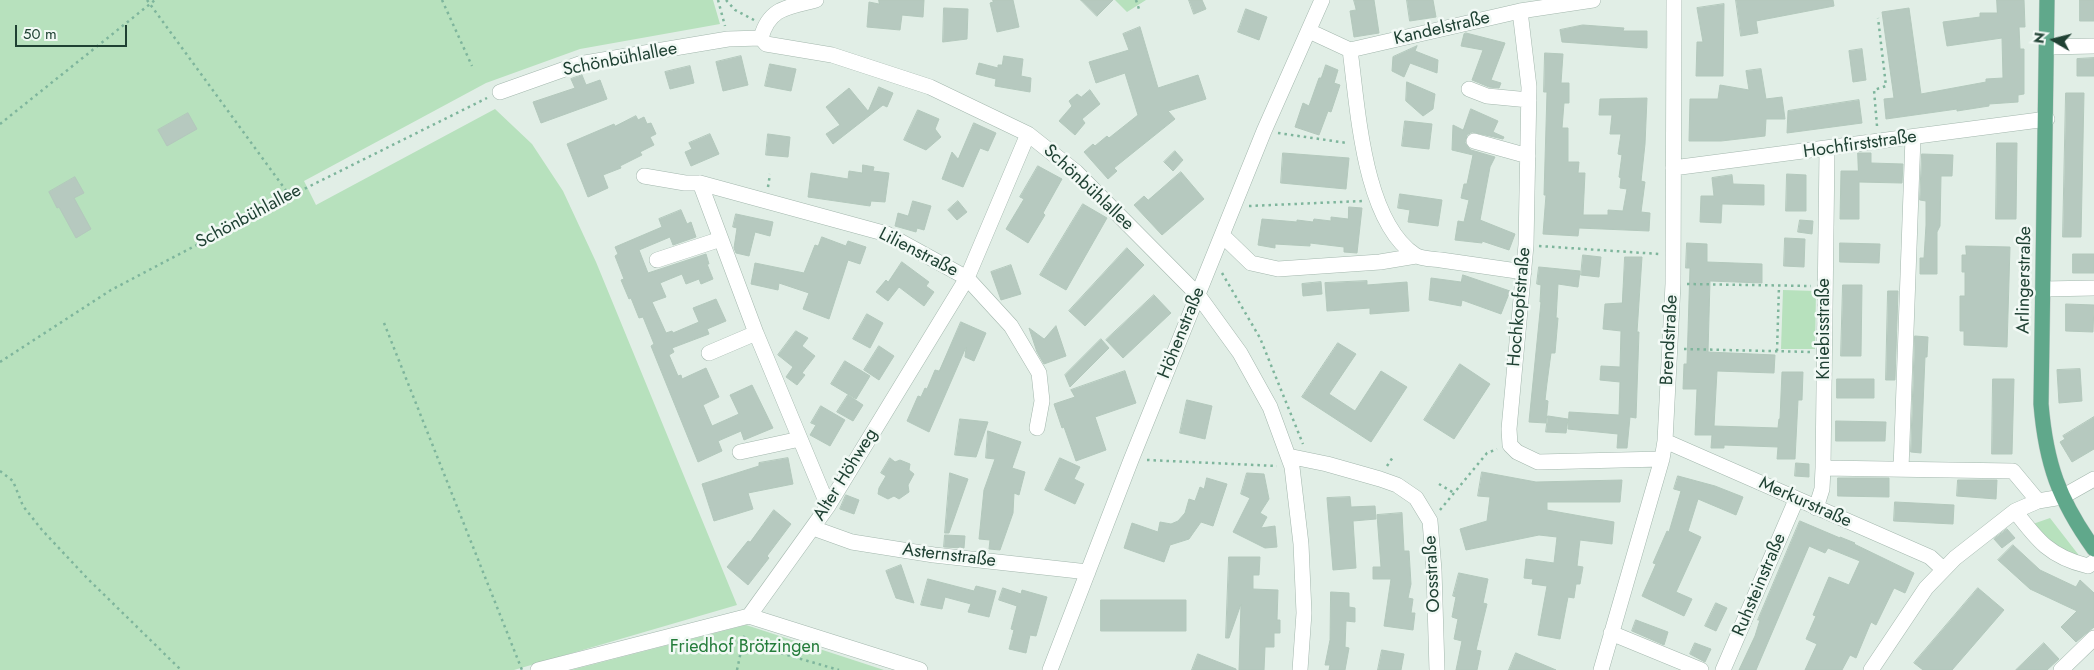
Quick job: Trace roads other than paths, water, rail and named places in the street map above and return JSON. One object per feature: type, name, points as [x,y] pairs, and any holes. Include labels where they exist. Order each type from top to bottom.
[{"type":"main road","name":"Arlingerstraße","points":[[2047,0],[2048,47],[2042,404],[2044,435],[2050,467],[2062,497],[2074,521],[2094,549]]},
{"type":"street","points":[[762,32],[769,17],[783,9],[816,0]]},
{"type":"street","name":"Höhenstraße","points":[[1050,670],[1131,460],[1233,207],[1264,131],[1322,0]]},
{"type":"street","name":"Kandelstraße","points":[[1350,50],[1520,11],[1593,0]]},
{"type":"street","name":"Brendstraße","points":[[1601,670],[1662,459],[1665,441],[1673,284],[1674,0]]},
{"type":"street","name":"Hochkopfstraße","points":[[1520,11],[1529,100],[1526,245],[1509,429],[1510,445],[1517,452],[1538,462],[1662,459]]},
{"type":"street","points":[[1309,31],[1350,50],[1363,146],[1377,200],[1383,216],[1394,235],[1416,256]]},
{"type":"street","name":"Schönbühlallee","points":[[500,92],[579,64],[762,32],[766,44],[832,55],[930,87],[1028,134],[1076,172],[1198,295],[1244,360],[1270,407],[1292,467],[1301,544],[1304,613],[1300,670]]},
{"type":"street","points":[[2048,47],[2094,46]]},
{"type":"street","points":[[1470,89],[1487,96],[1529,100]]},
{"type":"street","name":"Hochfirststraße","points":[[1673,168],[1826,150],[2047,119]]},
{"type":"street","name":"Alter Höhweg","points":[[749,616],[828,506],[967,278],[1028,134]]},
{"type":"street","points":[[1901,469],[1913,137]]},
{"type":"street","points":[[1474,140],[1528,156]]},
{"type":"street","name":"Kniebisstraße","points":[[1816,508],[1822,489],[1823,468],[1826,150]]},
{"type":"street","name":"Lilienstraße","points":[[644,176],[700,183],[887,234],[967,278],[1011,326],[1039,373],[1042,401],[1037,428]]},
{"type":"street","points":[[700,183],[756,333],[828,506]]},
{"type":"street","points":[[1222,235],[1251,263],[1278,268],[1380,262],[1416,256],[1524,272]]},
{"type":"street","points":[[657,260],[720,239]]},
{"type":"street","points":[[2044,289],[2094,288]]},
{"type":"street","points":[[709,353],[756,333]]},
{"type":"street","points":[[740,452],[800,439]]},
{"type":"street","name":"Merkurstraße","points":[[1665,441],[1796,500],[1930,557],[1943,569]]},
{"type":"street","name":"Oosstraße","points":[[1288,456],[1367,474],[1397,485],[1416,498],[1430,521],[1434,570],[1437,670]]},
{"type":"street","points":[[1823,468],[2013,471],[2038,501]]},
{"type":"street","points":[[1871,670],[1926,588],[1943,569],[2015,511],[2038,501],[2062,497],[2094,479]]},
{"type":"street","name":"Ruhsteinstraße","points":[[1723,670],[1796,500]]},
{"type":"street","points":[[2015,511],[2037,539],[2066,561],[2088,566],[2094,562]]},
{"type":"street","name":"Asternstraße","points":[[813,528],[861,544],[934,555],[1088,572]]},
{"type":"street","points":[[538,670],[749,616],[920,670]]},
{"type":"street","points":[[1611,633],[1700,670]]},
{"type":"street","points":[[2062,670],[2094,638]]},
{"type":"park label","name":"Friedhof Brötzingen","points":[[745,648]]}]
